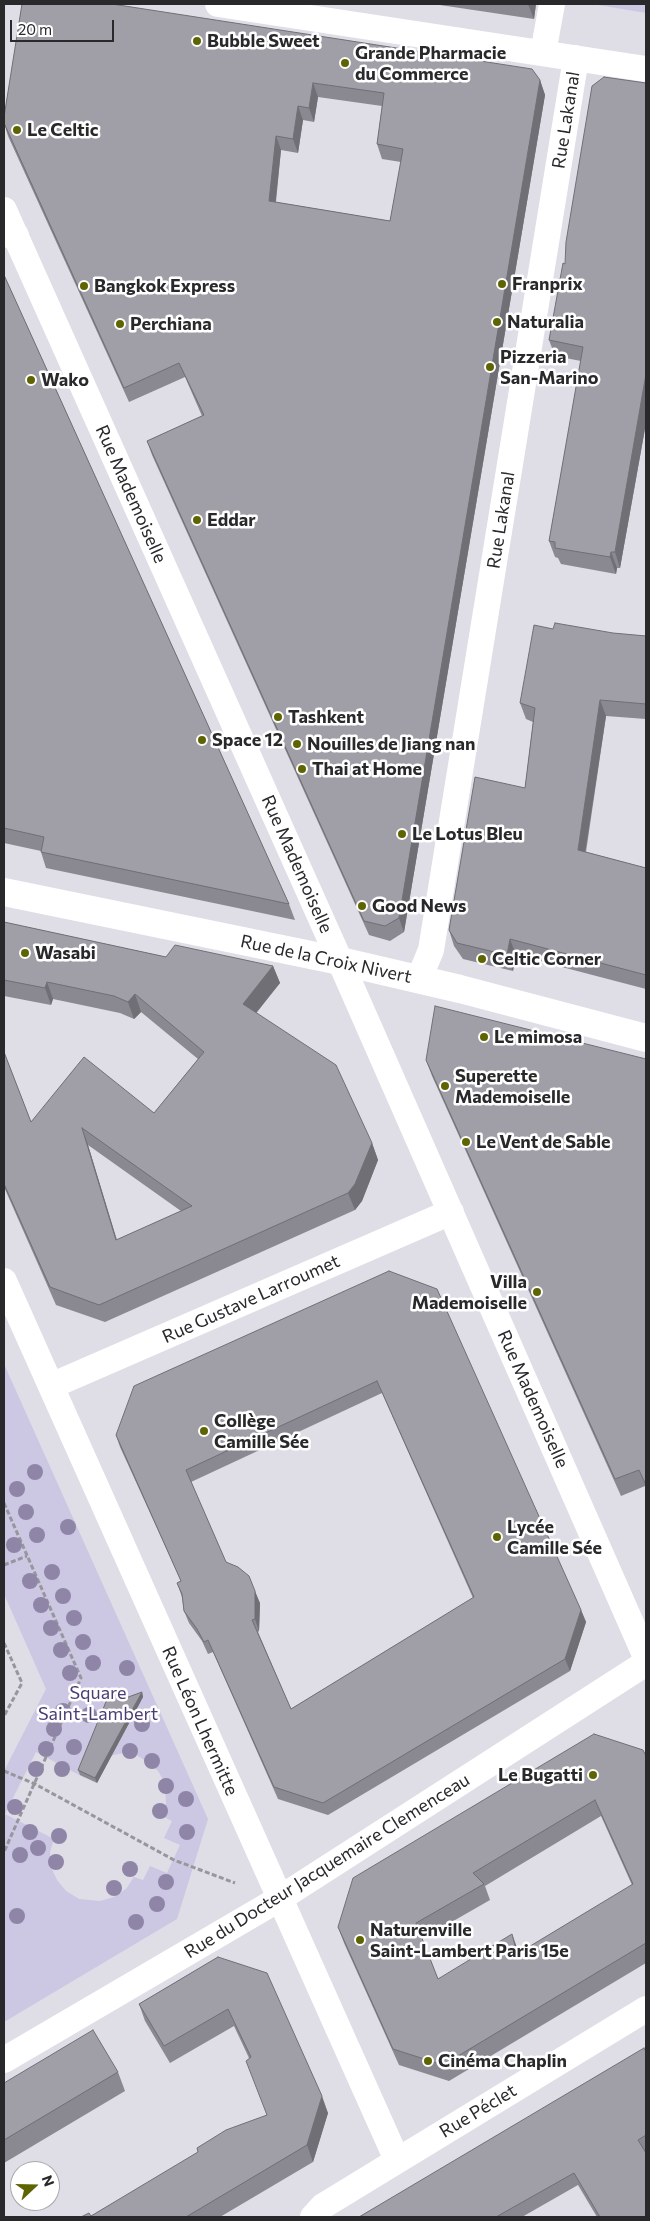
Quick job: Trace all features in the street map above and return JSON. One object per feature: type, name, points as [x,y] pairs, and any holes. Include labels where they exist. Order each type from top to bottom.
[{"type":"street","points":[[218,4],[646,69]]},
{"type":"street","points":[[543,53],[552,4]]},
{"type":"street","name":"Rue Lakanal","points":[[419,979],[431,950],[576,58]]},
{"type":"street","name":"Rue Mademoiselle","points":[[4,210],[9,234],[340,961],[646,1657]]},
{"type":"street","name":"Rue de la Croix Nivert","points":[[4,892],[340,961],[419,979],[646,1038]]},
{"type":"street","name":"Rue Gustave Larroumet","points":[[51,1386],[451,1212]]},
{"type":"street","name":"Rue Léon Lhermitte","points":[[4,1281],[279,1900],[397,2160]]},
{"type":"street","name":"Rue du Docteur Jacquemaire Clemenceau","points":[[4,2060],[279,1900],[646,1663]]},
{"type":"street","name":"Rue Péclet","points":[[313,2213],[646,2009]]},
{"type":"path","points":[[4,1503],[81,1678],[4,1852]]},
{"type":"path","points":[[4,1565],[27,1556]]},
{"type":"path","points":[[4,1643],[22,1683],[4,1716]]},
{"type":"path","points":[[4,1771],[35,1784],[174,1860],[235,1883]]},
{"type":"green space","points":[[646,4],[646,13],[598,5]]},
{"type":"green space","name":"Square Saint-Lambert","points":[[4,1364],[208,1819],[177,1919],[4,2022],[4,1771],[46,1689],[4,1594]],"holes":[[[36,1752],[85,1778],[92,1766],[110,1756],[123,1753],[136,1755],[158,1771],[165,1783],[166,1803],[162,1816],[172,1821],[164,1838],[180,1845],[167,1873],[150,1866],[143,1880],[134,1877],[126,1889],[114,1897],[100,1901],[79,1899],[66,1891],[57,1880],[51,1867],[50,1852],[54,1839],[5,1814]]]},
{"type":"building","points":[[22,4],[112,4],[532,69],[540,80],[399,918],[385,926],[364,921],[147,441],[204,415],[179,363],[124,388],[4,123]],"holes":[[[313,83],[384,93],[377,144],[403,149],[390,221],[269,201],[276,136],[293,139],[298,106],[309,108]]]},
{"type":"building","points":[[604,77],[646,83],[646,374],[615,552],[611,552],[610,557],[555,548],[555,542],[549,541],[583,347],[549,340],[563,263],[565,264],[566,242],[592,86]]},
{"type":"building","points":[[4,275],[289,904],[41,852],[44,837],[4,828]]},
{"type":"building","points":[[555,623],[613,633],[646,636],[646,704],[600,700],[578,850],[646,868],[646,975],[510,939],[507,955],[457,943],[449,930],[475,777],[525,788],[535,708],[520,703],[534,625],[553,629]]},
{"type":"building","points":[[4,922],[166,957],[175,945],[273,966],[243,1004],[336,1065],[372,1143],[355,1184],[348,1193],[99,1305],[50,1287],[4,1184],[4,1052],[31,1122],[84,1057],[154,1113],[204,1052],[135,994],[128,1002],[114,996],[47,982],[45,988],[4,980]],"holes":[[[82,1128],[192,1206],[116,1240]]]},
{"type":"building","points":[[435,1006],[646,1059],[646,1485],[639,1470],[615,1479],[426,1060]]},
{"type":"building","name":"Lycée Camille Sée","points":[[389,1271],[437,1289],[581,1610],[565,1659],[323,1803],[274,1787],[208,1640],[204,1642],[184,1611],[182,1594],[177,1583],[181,1581],[116,1435],[134,1386]],"holes":[[[377,1381],[474,1597],[291,1709],[252,1620],[255,1619],[255,1591],[249,1576],[238,1567],[226,1562],[186,1470]]]},
{"type":"building","points":[[110,1692],[123,1699],[142,1692],[95,1778],[78,1770]]},
{"type":"building","points":[[594,1734],[643,1750],[646,1756],[646,1943],[443,2065],[393,2049],[338,1927],[353,1878]],"holes":[[[595,1800],[633,1884],[517,1954],[512,1934],[438,1979],[416,1923],[484,1884],[473,1873]]]},
{"type":"building","points":[[218,1957],[267,1973],[322,2096],[307,2145],[186,2217],[81,2217],[89,2213],[91,2216],[198,2152],[197,2148],[226,2130],[267,2115],[246,2061],[251,2057],[228,2009],[164,2046],[139,2004]]},
{"type":"building","points":[[93,2030],[118,2072],[4,2140],[4,2083]]},
{"type":"building","points":[[644,2048],[646,2052],[646,2135],[638,2140],[646,2153],[646,2217],[600,2217],[574,2173],[496,2217],[359,2217]]},
{"type":"place","name":"Bubble Sweet","points":[[197,41]]},
{"type":"place","name":"Grande Pharmacie du Commerce","points":[[345,63]]},
{"type":"place","name":"Le Celtic","points":[[17,130]]},
{"type":"place","name":"Franprix","points":[[502,284]]},
{"type":"place","name":"Bangkok Express","points":[[84,286]]},
{"type":"place","name":"Naturalia","points":[[497,322]]},
{"type":"place","name":"Perchiana","points":[[120,324]]},
{"type":"place","name":"Pizzeria San-Marino","points":[[490,367]]},
{"type":"place","name":"Wako","points":[[31,380]]},
{"type":"place","name":"Eddar","points":[[197,520]]},
{"type":"place","name":"Tashkent","points":[[278,717]]},
{"type":"place","name":"Space 12","points":[[202,740]]},
{"type":"place","name":"Nouilles de Jiang nan","points":[[297,744]]},
{"type":"place","name":"Thai at Home","points":[[302,769]]},
{"type":"place","name":"Le Lotus Bleu","points":[[402,834]]},
{"type":"place","name":"Good News","points":[[362,906]]},
{"type":"place","name":"Wasabi","points":[[25,953]]},
{"type":"place","name":"Celtic Corner","points":[[482,959]]},
{"type":"place","name":"Le mimosa","points":[[484,1037]]},
{"type":"place","name":"Superette Mademoiselle","points":[[445,1086]]},
{"type":"place","name":"Le Vent de Sable","points":[[466,1142]]},
{"type":"place","name":"Villa Mademoiselle","points":[[537,1292]]},
{"type":"place","name":"Collège Camille Sée","points":[[204,1431]]},
{"type":"place","name":"Lycée Camille Sée","points":[[497,1537]]},
{"type":"place","name":"Le Bugatti","points":[[593,1775]]},
{"type":"place","name":"Naturenville Saint-Lambert Paris 15e","points":[[360,1940]]},
{"type":"place","name":"Cinéma Chaplin","points":[[428,2061]]}]
